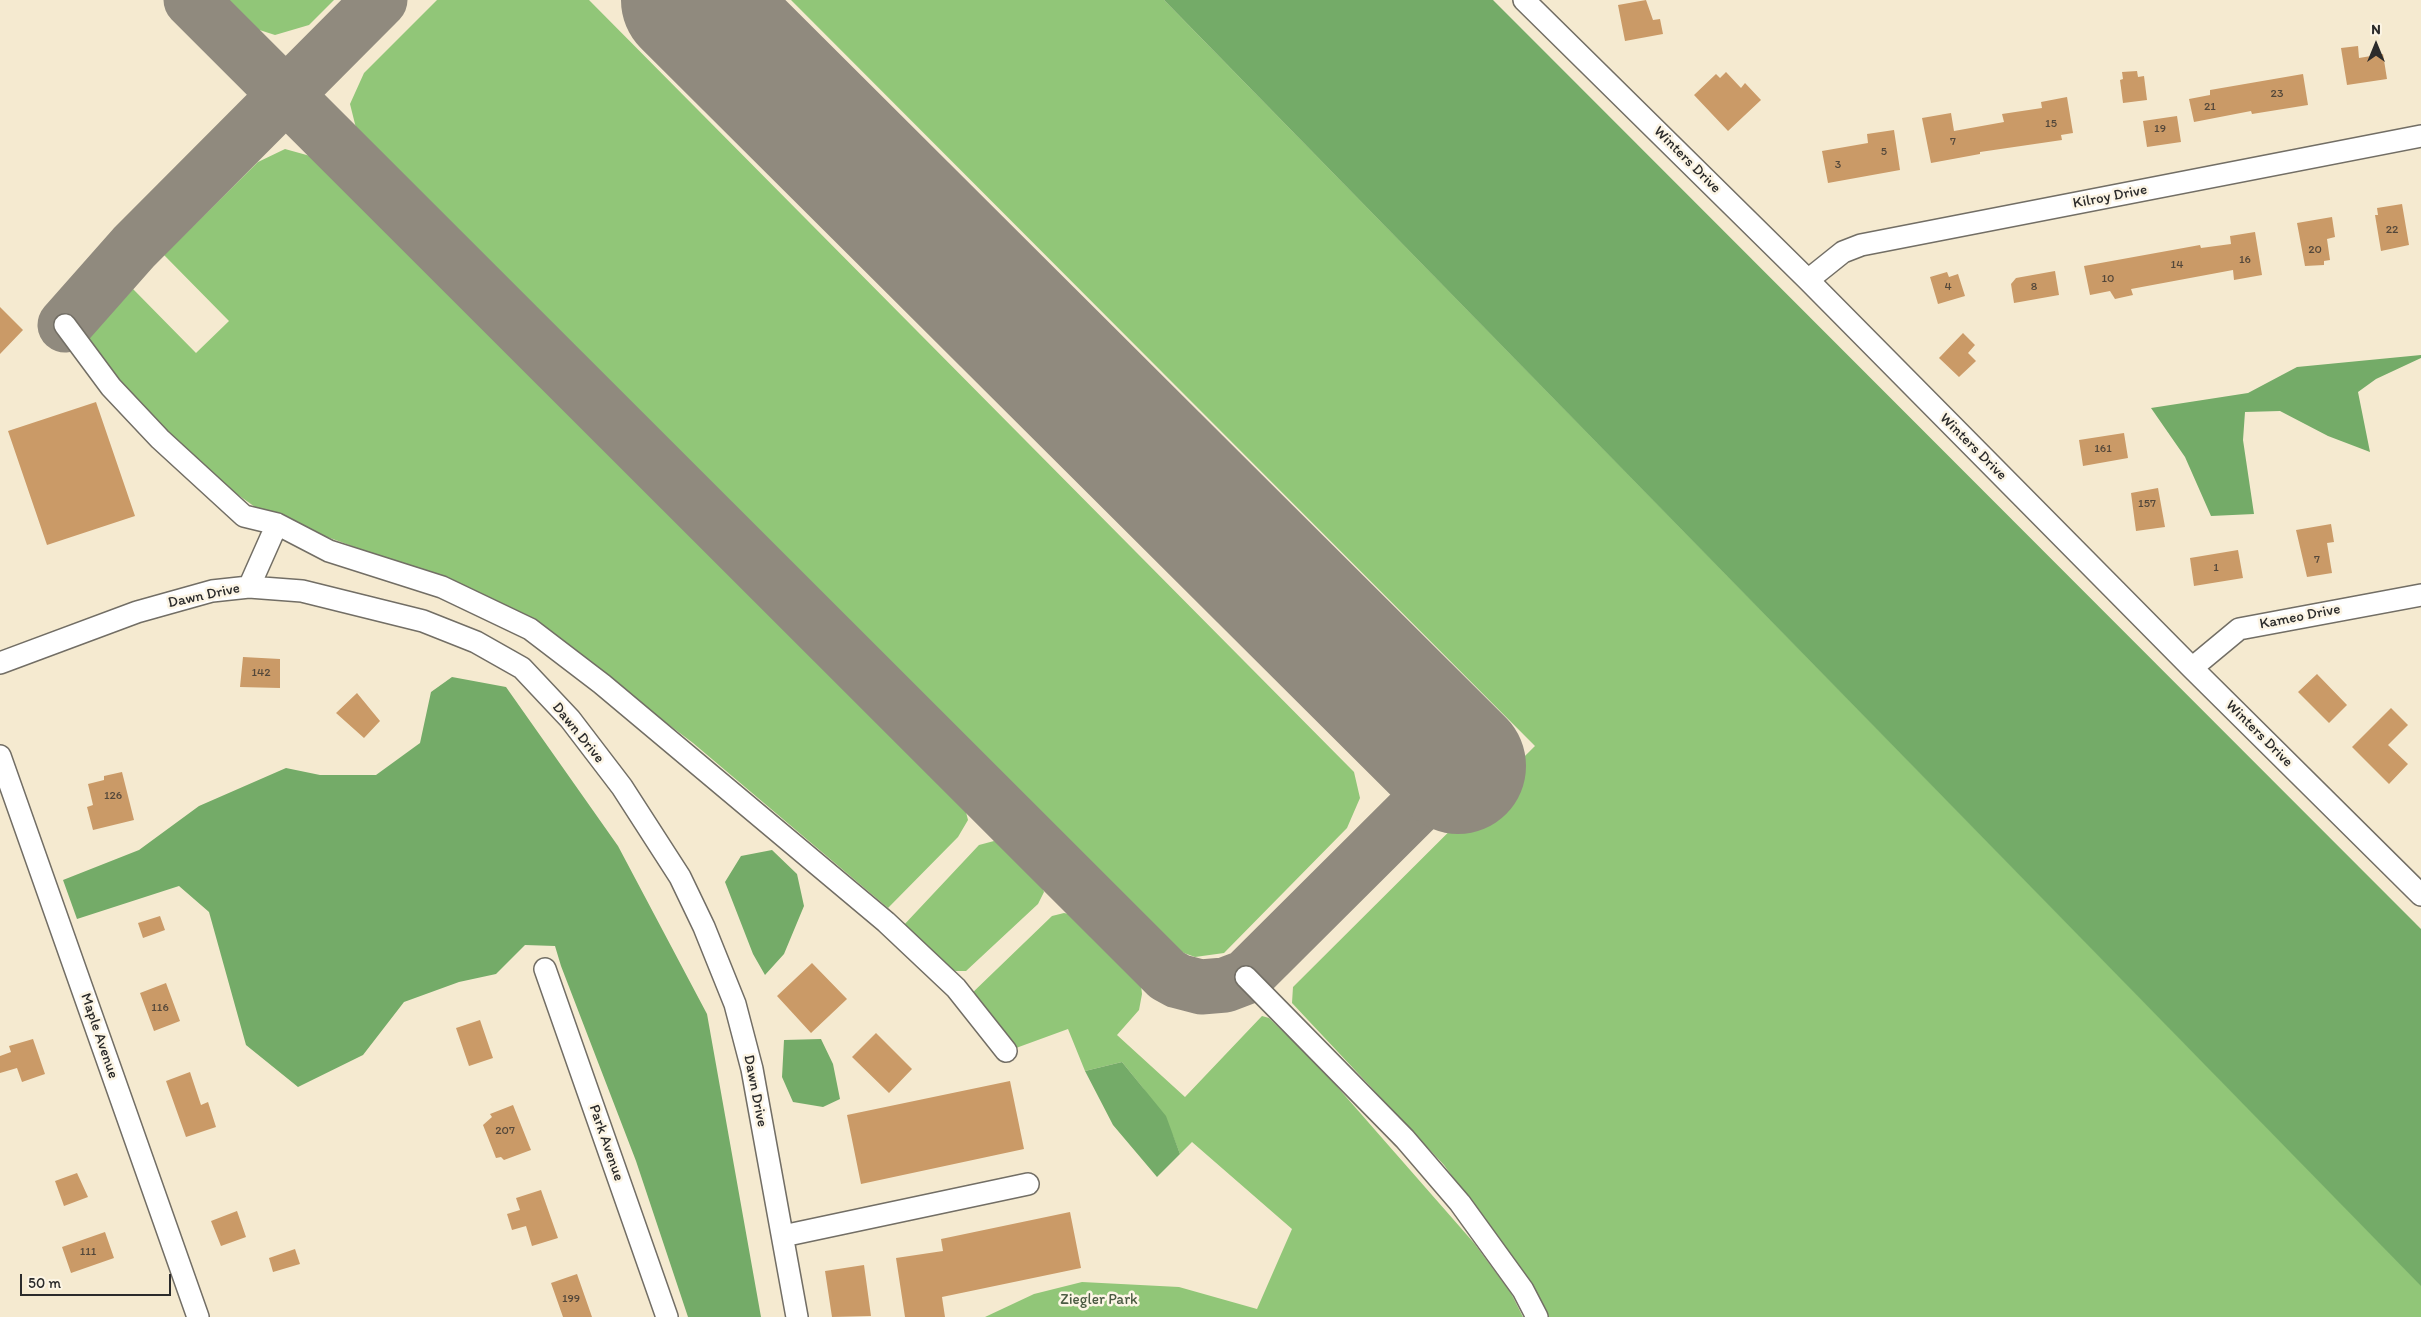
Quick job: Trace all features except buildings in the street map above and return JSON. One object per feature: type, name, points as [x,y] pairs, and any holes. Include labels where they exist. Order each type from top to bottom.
[{"type":"street","name":"Winters Drive","points":[[1524,0],[1808,280],[2192,668],[2421,894]]},
{"type":"street","name":"Kilroy Drive","points":[[1808,280],[1842,252],[1861,245],[2421,136]]},
{"type":"street","points":[[65,325],[111,387],[160,440],[244,516],[277,524],[329,551],[442,587],[530,629],[602,684],[886,922],[956,988],[1006,1051]]},
{"type":"street","points":[[249,587],[277,524]]},
{"type":"street","name":"Dawn Drive","points":[[0,663],[137,612],[212,592],[249,587],[302,591],[423,621],[476,642],[522,668],[570,719],[622,787],[666,852],[704,927],[735,1004],[752,1069],[798,1317]]},
{"type":"street","name":"Kameo Drive","points":[[2192,668],[2240,629],[2421,595]]},
{"type":"street","name":"Maple Avenue","points":[[0,756],[198,1317]]},
{"type":"street","name":"Park Avenue","points":[[545,969],[667,1317]]},
{"type":"street","points":[[1246,977],[1405,1139],[1460,1203],[1523,1290],[1537,1317]]},
{"type":"street","points":[[783,1236],[1028,1184]]},
{"type":"green space","points":[[220,0],[334,0],[309,25],[275,35],[244,25]]},
{"type":"green space","points":[[437,0],[589,0],[1354,772],[1360,798],[1347,828],[1224,953],[1195,957],[1162,945],[358,136],[350,104],[364,73]]},
{"type":"green space","points":[[791,0],[1164,0],[2421,1285],[2421,1317],[1548,1317],[1531,1285],[1444,1165],[1292,1003],[1293,987],[1535,746]]},
{"type":"green space","points":[[1164,0],[1493,0],[2421,929],[2421,1286]]},
{"type":"green space","points":[[285,149],[321,159],[963,800],[968,820],[958,837],[888,908],[693,743],[554,638],[463,587],[265,514],[217,480],[120,386],[85,339],[133,289],[196,353],[229,321],[164,255],[258,162]]},
{"type":"green space","points":[[2421,355],[2421,358],[2376,379],[2358,392],[2370,452],[2328,436],[2280,411],[2245,412],[2243,440],[2254,514],[2211,516],[2185,457],[2151,408],[2248,393],[2297,367]]},
{"type":"green space","points":[[452,677],[506,687],[618,846],[707,1014],[761,1317],[688,1317],[636,1161],[555,946],[525,945],[496,974],[459,982],[404,1002],[363,1055],[298,1087],[246,1045],[209,912],[179,886],[77,919],[63,880],[139,850],[199,806],[286,768],[320,775],[376,775],[420,743],[431,692]]},
{"type":"green space","points":[[994,841],[1011,846],[1036,873],[1044,892],[1038,904],[966,971],[956,971],[941,967],[902,927],[979,845]]},
{"type":"green space","points":[[772,850],[797,874],[804,906],[784,954],[765,975],[753,954],[725,882],[741,856]]},
{"type":"green space","name":"Ziegler Park","points":[[1064,913],[1083,917],[1140,976],[1142,994],[1139,1010],[1117,1035],[1185,1097],[1262,1016],[1269,1018],[1319,1066],[1474,1243],[1511,1293],[1523,1317],[985,1317],[1034,1294],[1082,1282],[1179,1287],[1257,1309],[1292,1229],[1192,1142],[1180,1154],[1173,1136],[1143,1088],[1122,1062],[1085,1071],[1068,1029],[1016,1048],[969,996],[1052,916]]},
{"type":"green space","points":[[821,1039],[833,1064],[840,1099],[823,1107],[793,1102],[782,1077],[784,1040]]},
{"type":"green space","points":[[1122,1062],[1166,1116],[1180,1154],[1157,1177],[1113,1125],[1085,1071]]},
{"type":"taxiway","points":[[191,0],[1167,975],[1178,981],[1201,987],[1225,985],[1246,977],[1458,766]]},
{"type":"taxiway","points":[[65,325],[134,247],[380,0]]},
{"type":"runway","points":[[689,0],[1458,766]]}]
